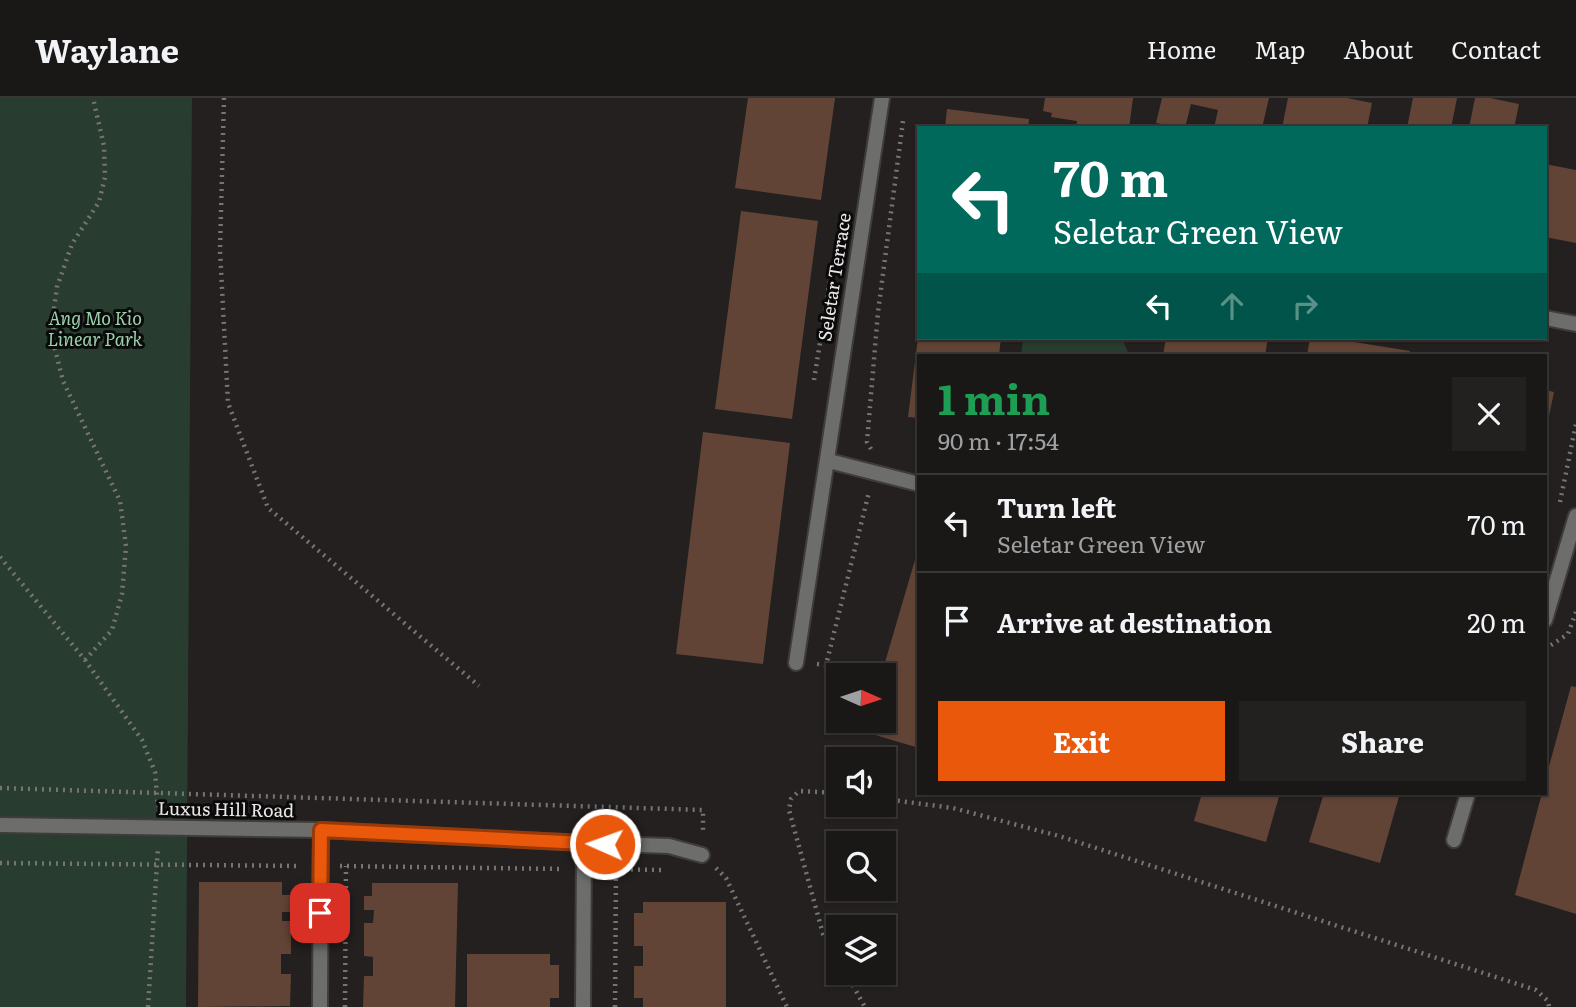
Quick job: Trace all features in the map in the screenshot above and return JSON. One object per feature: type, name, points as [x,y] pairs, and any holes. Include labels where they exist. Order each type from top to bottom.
[{"type":"street","name":"Seletar Terrace","points":[[796,663],[829,461],[882,98]]},
{"type":"street","points":[[1547,317],[1576,324]]},
{"type":"street","points":[[829,461],[917,484]]},
{"type":"street","points":[[1547,613],[1576,516]]},
{"type":"street","points":[[1454,840],[1467,795]]},
{"type":"street","name":"Luxus Hill Road","points":[[0,825],[321,830],[669,846],[702,855]]},
{"type":"street","points":[[320,1007],[321,830]]},
{"type":"street","points":[[583,1007],[584,843]]},
{"type":"path","points":[[85,660],[112,630],[122,594],[126,546],[120,501],[63,381],[54,345],[53,316],[57,287],[72,244],[99,202],[105,177],[104,146],[93,98]]},
{"type":"path","points":[[224,98],[220,250],[228,403],[268,509],[480,686]]},
{"type":"path","points":[[796,663],[826,665],[870,489],[873,455],[867,442],[877,325],[904,111]]},
{"type":"path","points":[[1559,506],[1576,424]]},
{"type":"path","points":[[0,556],[85,660],[142,740],[155,772],[160,828],[148,1007]]},
{"type":"path","points":[[0,788],[703,810],[702,855],[726,878],[787,1007]]},
{"type":"path","points":[[826,792],[799,791],[791,799],[789,810],[826,938]]},
{"type":"path","points":[[896,801],[953,808],[1059,836],[1536,990],[1548,1001],[1549,1007]]},
{"type":"path","points":[[0,863],[666,870]]},
{"type":"path","points":[[345,1007],[346,866]]},
{"type":"path","points":[[615,1007],[616,870]]},
{"type":"path","points":[[853,985],[865,1007]]},
{"type":"green space","name":"Ang Mo Kio Linear Park","points":[[0,98],[192,98],[186,1007],[0,1007]]},
{"type":"green space","points":[[1023,340],[1123,340],[1129,354],[1021,354]]},
{"type":"building","points":[[748,98],[835,98],[821,200],[735,188]]},
{"type":"building","points":[[1045,98],[1133,98],[1129,126],[1076,126],[1077,121],[1051,117],[1052,113],[1043,111]]},
{"type":"building","points":[[1162,98],[1269,98],[1262,126],[1214,126],[1218,110],[1191,104],[1186,126],[1156,123]]},
{"type":"building","points":[[1288,98],[1347,98],[1372,103],[1367,126],[1282,126]]},
{"type":"building","points":[[1413,98],[1457,98],[1451,126],[1407,126]]},
{"type":"building","points":[[1475,98],[1519,104],[1514,126],[1469,126]]},
{"type":"building","points":[[947,109],[1029,119],[1028,126],[945,126]]},
{"type":"building","points":[[1547,164],[1576,170],[1576,243],[1547,237]]},
{"type":"building","points":[[741,211],[818,221],[792,419],[715,409]]},
{"type":"building","points":[[918,340],[1001,340],[999,354],[917,354],[917,418],[908,417]]},
{"type":"building","points":[[1166,340],[1268,340],[1265,354],[1163,354]]},
{"type":"building","points":[[1310,340],[1341,340],[1410,351],[1409,354],[1307,354]]},
{"type":"building","points":[[1547,390],[1554,392],[1547,421]]},
{"type":"building","points":[[703,432],[790,443],[763,664],[676,654]]},
{"type":"building","points":[[917,553],[917,747],[868,733],[896,733],[896,663],[885,663]]},
{"type":"building","points":[[1571,686],[1576,687],[1576,914],[1515,895],[1541,795],[1547,795],[1547,774]]},
{"type":"building","points":[[1201,795],[1279,795],[1266,842],[1194,821]]},
{"type":"building","points":[[1323,795],[1399,795],[1380,863],[1309,842]]},
{"type":"building","points":[[199,882],[282,882],[282,895],[291,895],[291,912],[282,912],[282,921],[291,921],[291,954],[281,954],[281,974],[291,974],[290,1006],[198,1007]]},
{"type":"building","points":[[372,883],[458,883],[455,1007],[363,1007],[364,976],[373,976],[373,957],[364,956],[364,923],[373,923],[374,910],[364,910],[364,896],[372,896]]},
{"type":"building","points":[[643,902],[726,902],[726,1007],[643,1007],[643,998],[634,998],[634,966],[643,966],[643,946],[634,946],[634,913],[643,913]]},
{"type":"building","points":[[467,954],[550,954],[550,965],[559,965],[559,998],[550,998],[550,1007],[467,1007]]},
{"type":"route","points":[[320,913],[321,830],[605,844]]}]
